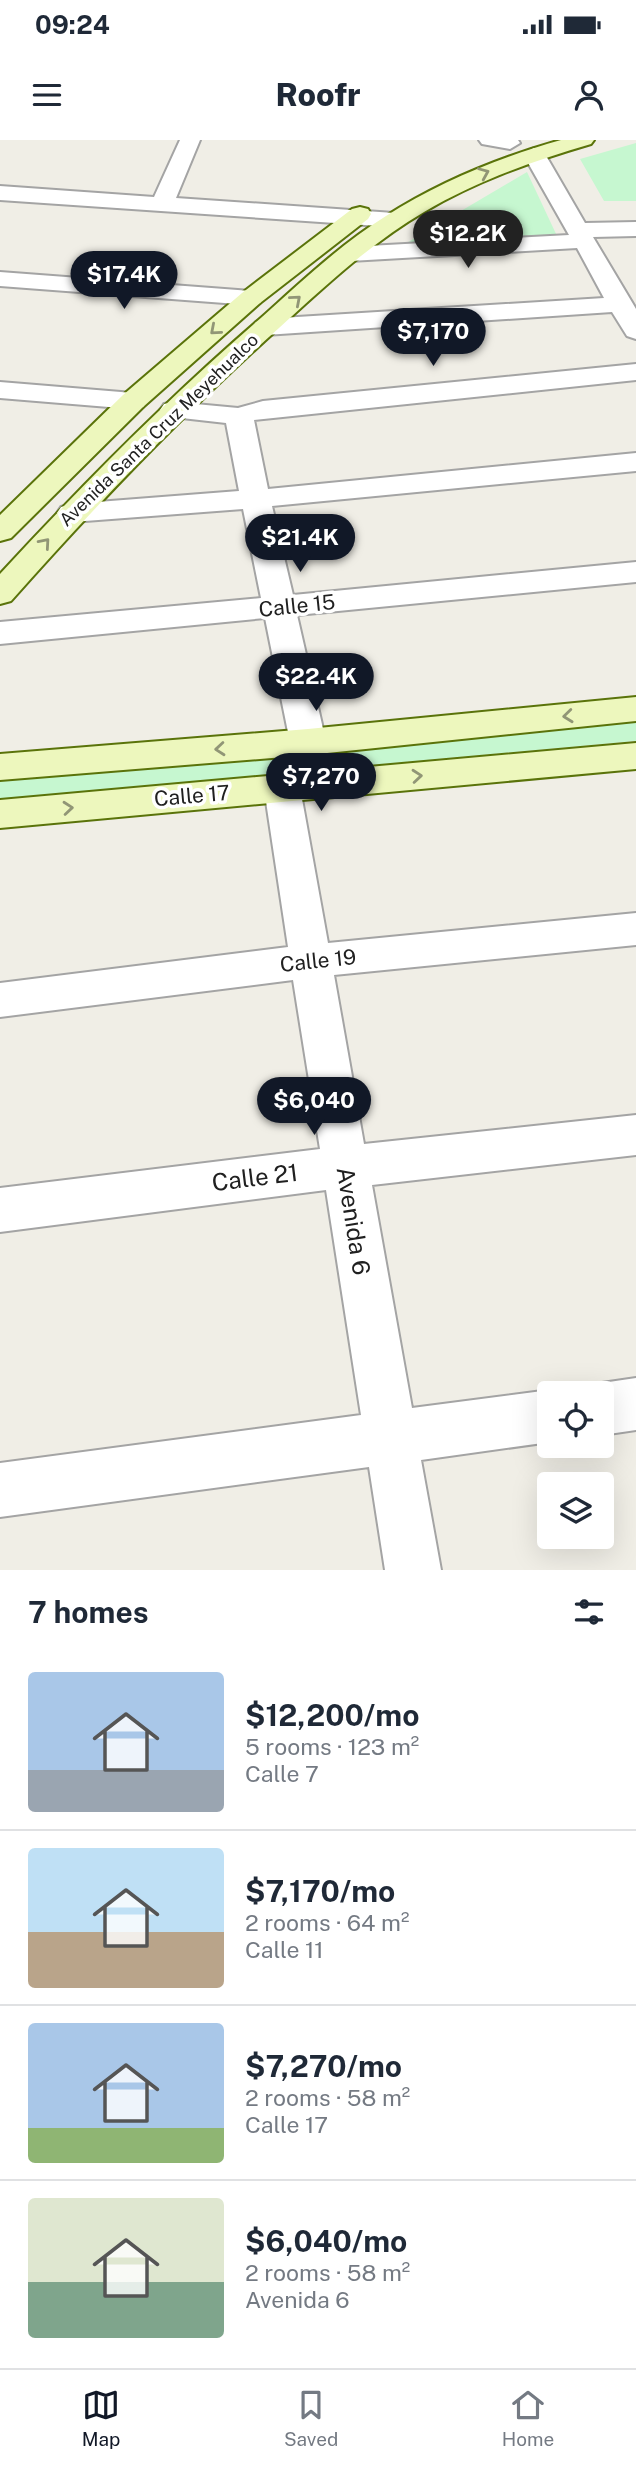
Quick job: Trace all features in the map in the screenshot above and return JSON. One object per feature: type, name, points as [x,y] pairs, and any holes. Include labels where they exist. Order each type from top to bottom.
[{"type":"street","points":[[162,205],[190,140]]},
{"type":"street","name":"Avenida Santa Cruz Meyehualco","points":[[3,524],[133,401],[251,299],[353,218],[443,168],[513,144],[584,140]]},
{"type":"street","points":[[513,144],[581,235],[636,331]]},
{"type":"street","name":"Avenida Santa Cruz Meyehualco","points":[[0,594],[72,513],[174,411],[265,327],[349,254],[394,220],[479,174],[513,144]]},
{"type":"street","points":[[0,193],[394,220]]},
{"type":"street","points":[[349,254],[636,229]]},
{"type":"street","points":[[0,279],[251,299]]},
{"type":"street","points":[[605,279],[636,279]]},
{"type":"street","points":[[265,327],[620,304]]},
{"type":"street","points":[[174,411],[239,416],[262,410],[636,372]]},
{"type":"street","points":[[0,390],[133,401]]},
{"type":"street","points":[[239,416],[254,499],[282,607],[308,742]]},
{"type":"street","points":[[72,513],[254,499],[636,462]]},
{"type":"street","name":"Calle 15","points":[[0,633],[636,572]]},
{"type":"street","name":"Calle 17","points":[[0,767],[308,742],[636,709]]},
{"type":"street","name":"Calle 17","points":[[0,814],[636,756]]},
{"type":"street","name":"Avenida 6","points":[[282,788],[413,1570]]},
{"type":"street","name":"Calle 19","points":[[0,1000],[310,961],[636,929]]},
{"type":"street","name":"Calle 21","points":[[0,1210],[344,1167],[636,1135]]},
{"type":"street","points":[[614,1407],[636,1404]]},
{"type":"street","points":[[0,1490],[537,1418]]},
{"type":"green space","points":[[636,143],[636,201],[604,201],[580,159]]},
{"type":"green space","points":[[527,172],[557,236],[405,244]]},
{"type":"green space","points":[[636,715],[636,741],[0,799],[0,773]]}]
